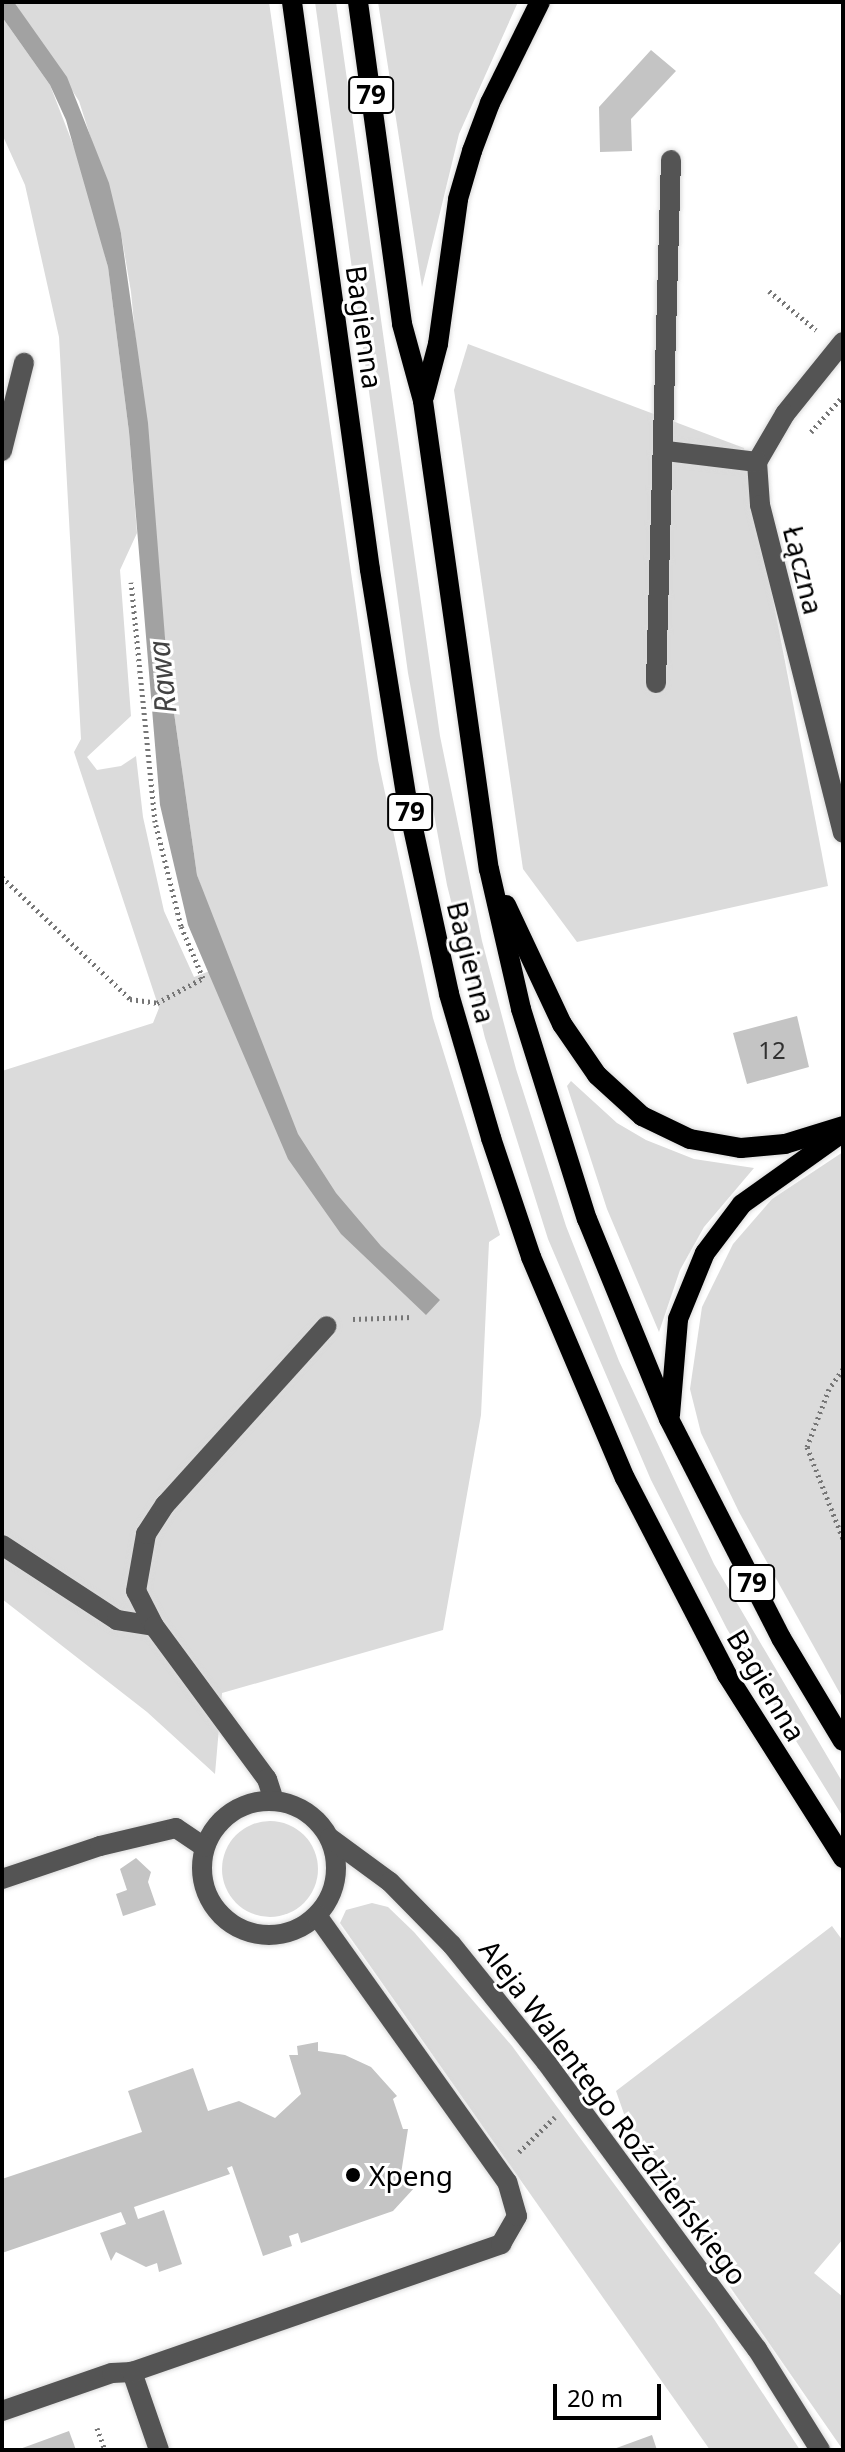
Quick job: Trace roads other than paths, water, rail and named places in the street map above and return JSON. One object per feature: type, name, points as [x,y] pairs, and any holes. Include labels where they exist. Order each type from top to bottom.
[{"type":"main road","name":"Bagienna","points":[[292,2],[372,584],[406,796],[449,994],[491,1138],[531,1257],[625,1478],[727,1675],[843,1858]]},
{"type":"main road","name":"Bagienna","points":[[358,2],[402,324],[423,401],[489,869],[553,1120],[611,1284],[669,1419],[781,1638],[843,1741]]},
{"type":"main road","points":[[423,401],[438,344],[445,267],[465,175],[490,103],[540,2]]},
{"type":"main road","points":[[489,869],[562,1024],[597,1075],[642,1116],[690,1139],[741,1148],[785,1144],[843,1129]]},
{"type":"main road","points":[[669,1419],[678,1319],[705,1253],[742,1204],[843,1129]]},
{"type":"street","points":[[656,683],[666,451],[671,160]]},
{"type":"street","points":[[666,451],[757,462],[833,339]]},
{"type":"street","points":[[2,451],[24,363]]},
{"type":"street","name":"Łączna","points":[[757,462],[760,505],[843,833]]},
{"type":"street","points":[[274,1801],[267,1779],[154,1626],[136,1591],[146,1534],[165,1505],[327,1326]]},
{"type":"street","points":[[2,1545],[117,1620],[154,1626]]},
{"type":"street","points":[[274,1801],[297,1806],[316,1819],[330,1838],[337,1879],[317,1916],[277,1936],[234,1926],[205,1892],[204,1847],[231,1812],[274,1801]]},
{"type":"street","points":[[2,1879],[100,1846],[176,1828],[204,1847]]},
{"type":"street","name":"Aleja Walentego Roździeńskiego","points":[[330,1838],[390,1882],[452,1945],[574,2098],[757,2349],[820,2450]]},
{"type":"street","points":[[2,2411],[112,2373],[132,2372],[501,2244],[517,2216],[499,2172],[317,1916]]},
{"type":"street","points":[[132,2372],[159,2450]]},
{"type":"water","name":"Rawa","points":[[2,2],[14,2],[67,77],[109,183],[121,233],[148,423],[167,663],[197,875],[298,1134],[336,1193],[381,1246],[440,1300],[426,1315],[341,1234],[288,1159],[188,925],[160,805],[129,432],[108,267],[66,120],[50,85],[2,17]]},
{"type":"place","name":"Xpeng","points":[[353,2175]]}]
